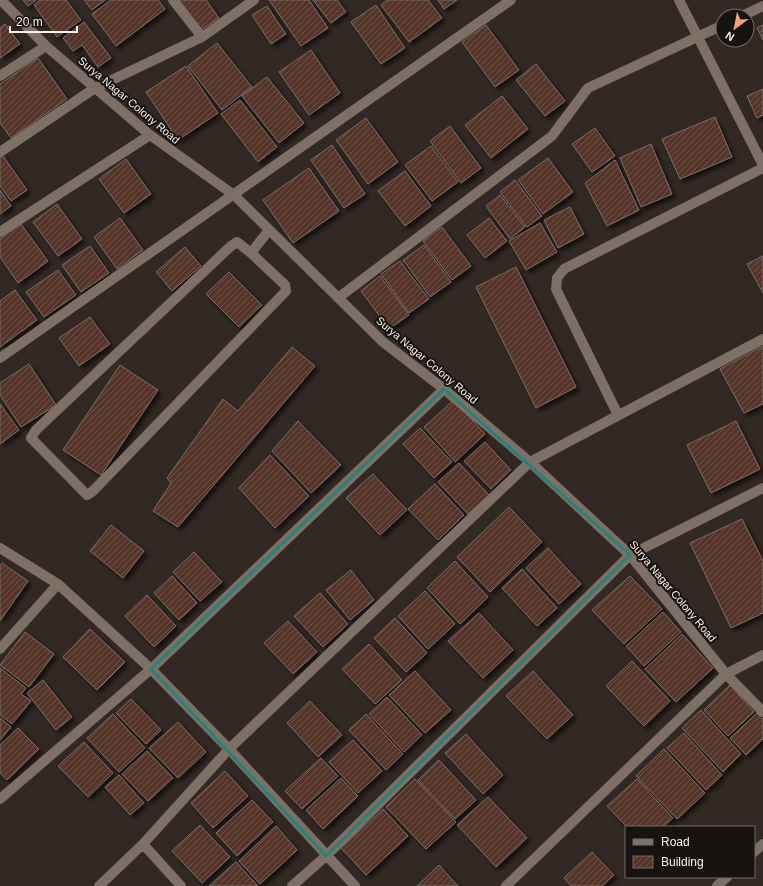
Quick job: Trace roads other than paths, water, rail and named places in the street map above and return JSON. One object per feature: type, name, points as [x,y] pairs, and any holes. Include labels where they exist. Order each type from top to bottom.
[{"type":"street","name":"Surya Nagar Colony Road","points":[[1,0],[46,46],[150,135],[234,195],[383,342],[444,389],[530,462],[630,555],[726,674],[763,712]]},
{"type":"street","points":[[173,0],[202,37]]},
{"type":"street","points":[[0,152],[95,88],[202,37],[254,0]]},
{"type":"street","points":[[0,358],[511,0]]},
{"type":"street","points":[[618,415],[556,289],[557,278],[564,269],[763,167],[679,0]]},
{"type":"street","points":[[338,298],[552,136],[588,88],[715,29]]},
{"type":"street","points":[[0,76],[46,46]]},
{"type":"street","points":[[0,232],[150,135]]},
{"type":"street","points":[[251,253],[269,230]]},
{"type":"street","points":[[236,242],[251,253],[284,285],[286,291],[93,491],[87,495],[31,438],[36,430],[231,246],[236,242]]},
{"type":"street","points":[[99,886],[143,844],[228,749],[530,462],[763,339]]},
{"type":"street","points":[[0,799],[151,669],[444,389]]},
{"type":"street","points":[[292,886],[326,856],[630,555],[763,488]]},
{"type":"street","points":[[0,548],[58,584],[151,669],[228,749],[355,886]]},
{"type":"street","points":[[0,649],[58,584]]},
{"type":"street","points":[[506,886],[726,674],[763,655]]},
{"type":"street","points":[[143,844],[181,886]]},
{"type":"street","points":[[755,851],[763,844]]},
{"type":"street","points":[[717,886],[726,878]]}]
